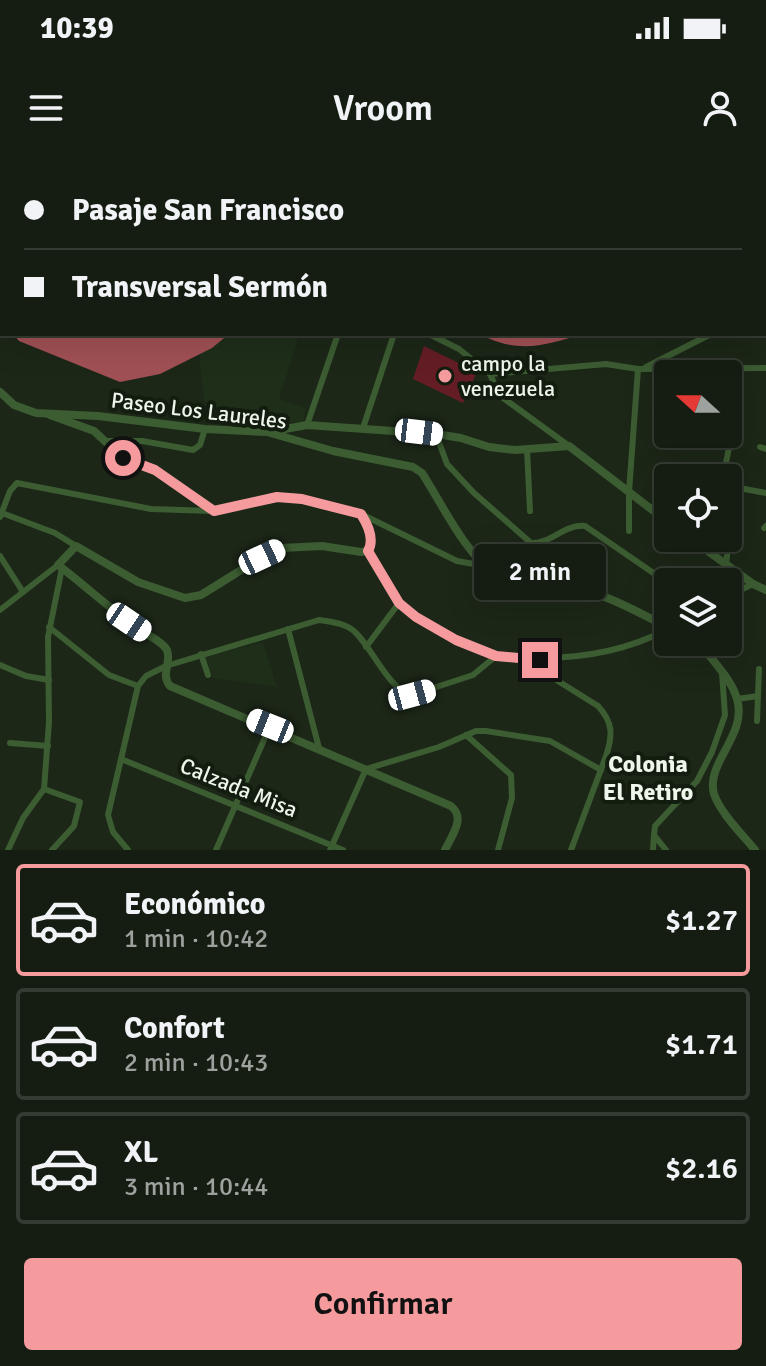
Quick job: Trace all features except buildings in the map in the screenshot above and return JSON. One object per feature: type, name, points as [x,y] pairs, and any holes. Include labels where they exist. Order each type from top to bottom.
[{"type":"street","points":[[307,425],[337,336]]},
{"type":"street","points":[[363,428],[393,336]]},
{"type":"street","points":[[433,336],[459,349],[490,374],[499,395],[654,511]]},
{"type":"street","points":[[640,369],[707,336]]},
{"type":"street","points":[[490,374],[606,364],[640,369],[766,368]]},
{"type":"street","points":[[629,531],[629,492],[640,369]]},
{"type":"street","name":"Paseo Los Laureles","points":[[0,392],[24,411],[267,432],[333,451],[413,467],[422,473],[476,556],[494,575],[509,582],[584,590],[654,622]]},
{"type":"street","points":[[50,415],[85,426],[123,458],[155,470],[214,511]]},
{"type":"street","points":[[267,432],[307,425],[436,434],[489,447],[527,449],[569,446]]},
{"type":"street","points":[[106,441],[142,441],[193,450],[200,445],[205,429]]},
{"type":"street","points":[[436,434],[447,464],[474,493],[531,543],[544,541],[571,526],[585,526],[654,573]]},
{"type":"street","points":[[527,449],[530,511]]},
{"type":"street","points":[[368,551],[322,546],[281,548],[201,595],[185,598],[138,582],[55,533],[1,515],[10,491],[17,483],[151,509],[214,511],[277,497],[302,499],[361,514],[457,561],[485,566]]},
{"type":"street","points":[[742,489],[766,493]]},
{"type":"street","points":[[361,514],[370,534],[368,551]]},
{"type":"street","points":[[0,610],[60,567],[76,546]]},
{"type":"street","points":[[368,551],[399,603],[416,617],[456,640],[496,656],[556,660],[627,645],[654,634]]},
{"type":"street","points":[[710,552],[766,591]]},
{"type":"street","points":[[726,565],[727,552]]},
{"type":"street","points":[[0,556],[23,592]]},
{"type":"street","points":[[8,850],[23,818],[44,789],[48,746],[49,627],[60,567]]},
{"type":"street","points":[[60,567],[162,644],[167,650],[165,679],[170,686],[270,726],[458,811],[460,818],[445,850]]},
{"type":"street","points":[[742,589],[753,584]]},
{"type":"street","points":[[366,647],[399,603]]},
{"type":"street","points":[[128,850],[113,832],[108,815],[138,686],[146,676],[201,654],[319,620],[336,622],[354,631],[397,688],[412,695],[473,675],[496,656]]},
{"type":"street","points":[[49,627],[109,675],[138,686]]},
{"type":"street","points":[[288,629],[319,748]]},
{"type":"street","points":[[201,654],[208,675]]},
{"type":"street","points":[[710,656],[737,699],[739,725],[715,774],[714,794],[755,850]]},
{"type":"street","points":[[523,659],[588,699],[606,716],[611,727],[611,740],[571,850]]},
{"type":"street","points":[[0,665],[26,676],[49,680]]},
{"type":"street","points":[[757,721],[759,669]]},
{"type":"street","points":[[653,850],[657,821],[697,781],[712,752],[725,715],[722,673]]},
{"type":"street","points":[[737,699],[758,696]]},
{"type":"street","points":[[216,850],[270,726]]},
{"type":"street","points":[[331,848],[366,769],[439,747],[466,735],[486,731],[550,741],[601,770]]},
{"type":"street","points":[[466,735],[511,775],[512,798],[498,850]]},
{"type":"street","points":[[10,743],[48,746]]},
{"type":"street","name":"Calzada Misa","points":[[121,759],[236,804],[331,848],[343,850]]},
{"type":"street","points":[[44,789],[80,801],[74,826],[52,850]]},
{"type":"street","points":[[654,835],[666,850]]},
{"type":"shaded area","points":[[15,336],[227,336],[212,348],[160,374],[120,382],[19,341]]},
{"type":"shaded area","points":[[226,336],[298,336],[279,399],[306,408],[303,422],[265,427],[207,424],[199,354]]},
{"type":"shaded area","points":[[484,336],[576,336],[531,346]]},
{"type":"shaded area","name":"campo la venezuela","points":[[424,346],[477,372],[463,403],[413,379]]},
{"type":"shaded area","points":[[263,642],[277,687],[213,678],[205,656]]},
{"type":"place","name":"campo la venezuela","points":[[445,376]]},
{"type":"district","name":"Colonia El Retiro","points":[[648,778]]},
{"type":"route","points":[[123,458],[155,470],[214,511],[264,499],[291,497],[361,514],[370,534],[368,551],[399,603],[416,617],[456,640],[496,656],[540,660]]}]
